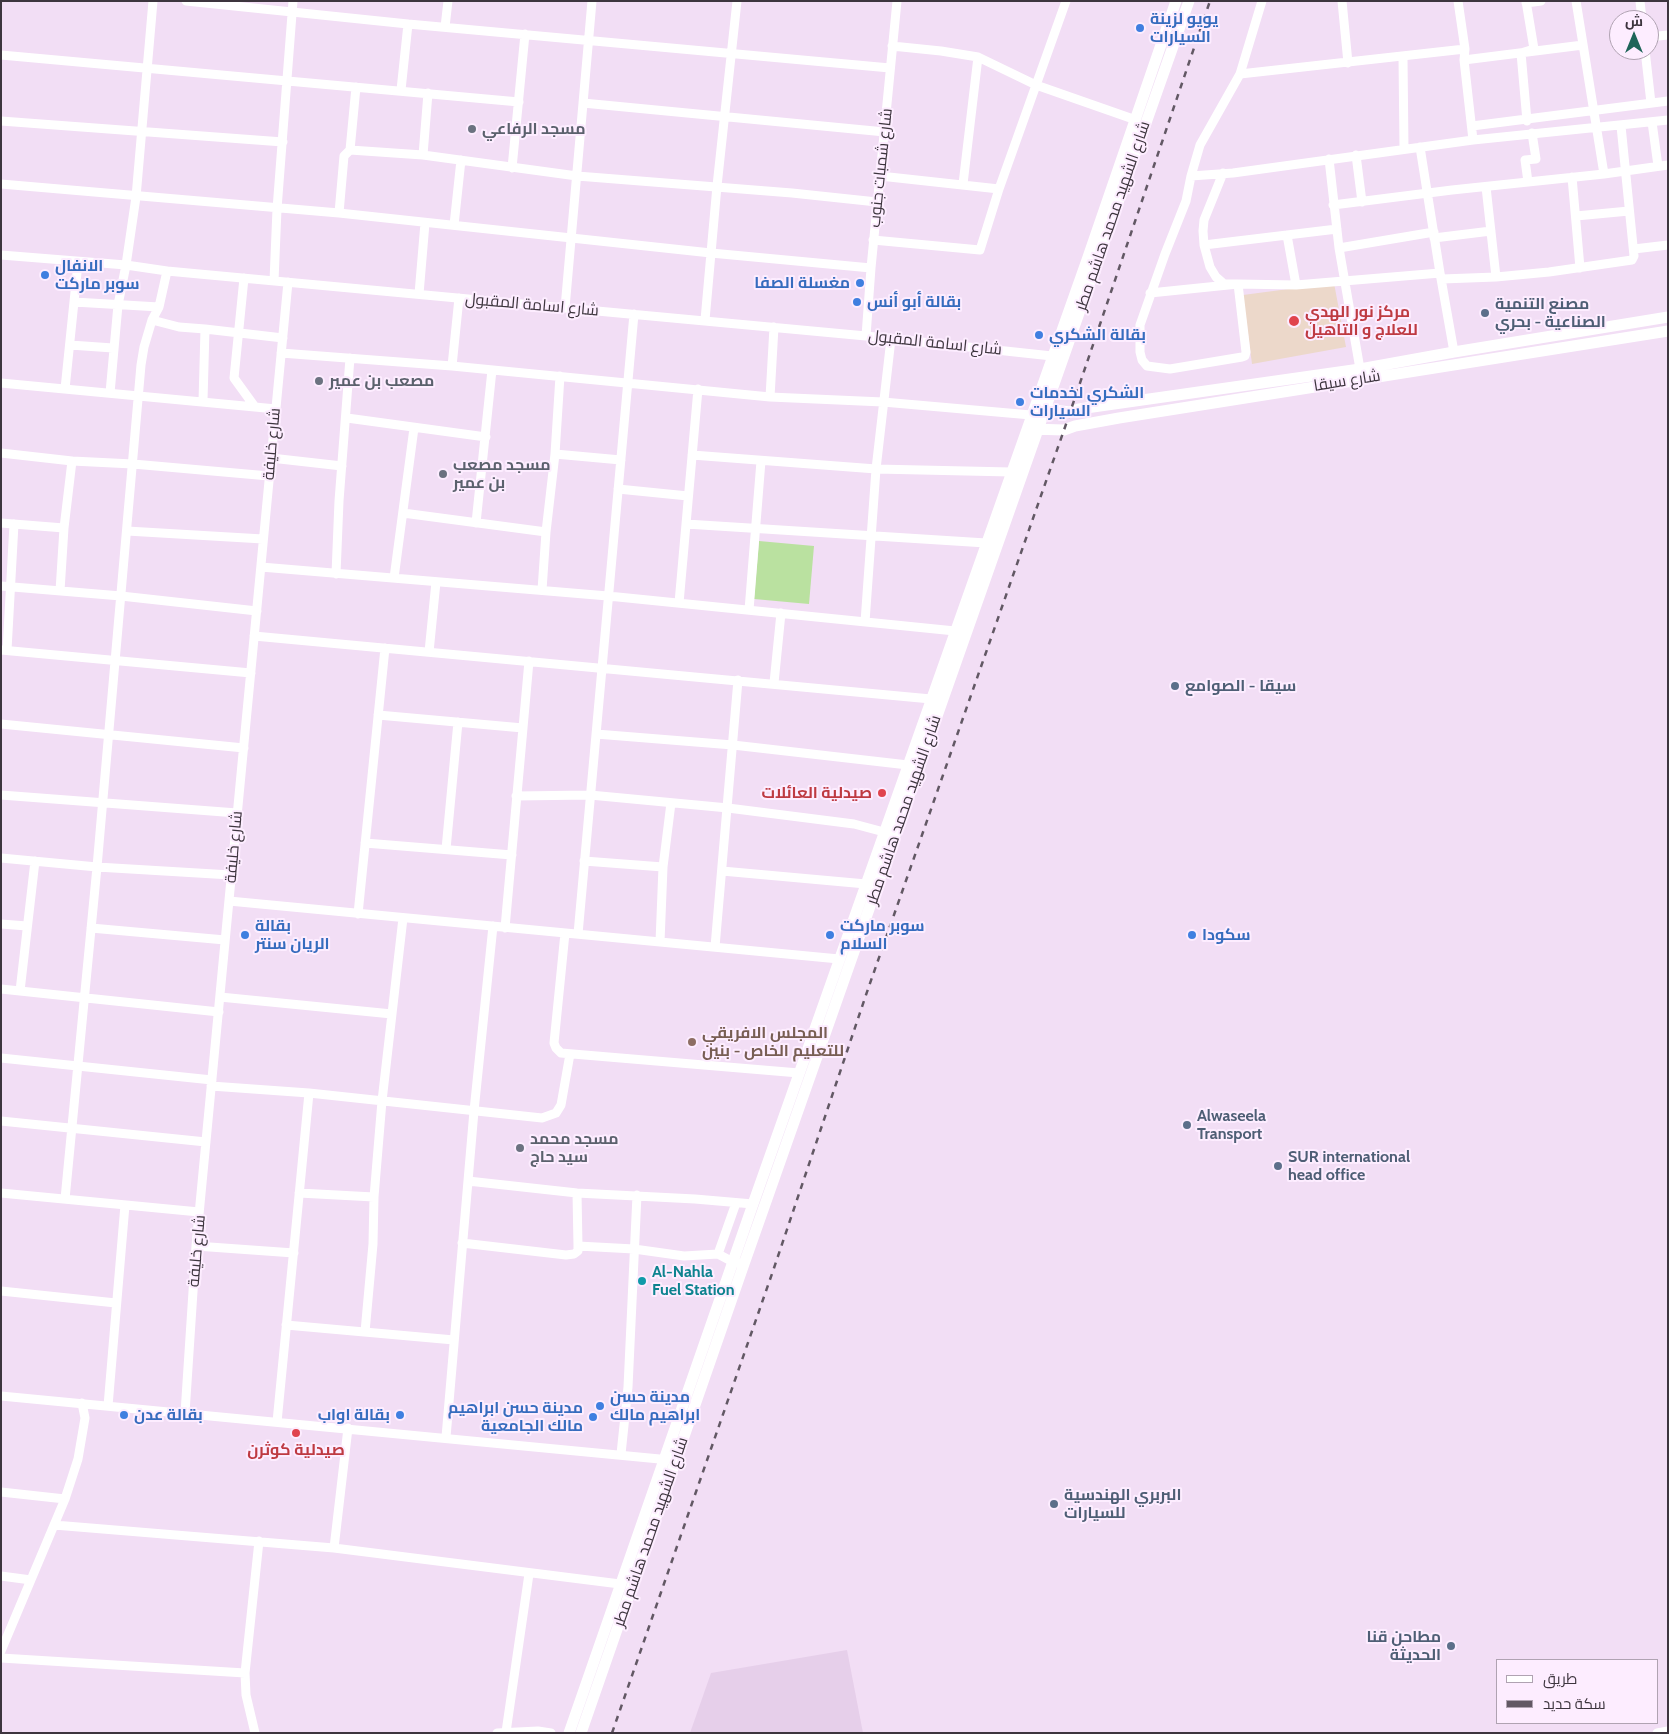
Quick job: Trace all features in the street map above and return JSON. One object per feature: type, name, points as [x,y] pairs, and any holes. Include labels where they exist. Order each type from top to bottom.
[{"type":"main road","name":"شارع الشهيد محمد هاشم مطر","points":[[1057,358],[1176,1]]},
{"type":"main road","name":"شارع الشهيد محمد هاشم مطر","points":[[581,1733],[670,1459],[1032,429],[1036,411],[1189,1]]},
{"type":"main road","name":"شارع سيقا","points":[[1036,411],[1070,412],[1089,407],[1360,369],[1668,317]]},
{"type":"main road","name":"شارع سيقا","points":[[1032,429],[1064,430],[1075,426],[1119,418],[1668,331]]},
{"type":"main road","name":"شارع الشهيد محمد هاشم مطر","points":[[738,1263],[753,1204],[839,959],[1011,472],[1032,429]]},
{"type":"main road","name":"شارع الشهيد محمد هاشم مطر","points":[[568,1733],[620,1584],[670,1459]]},
{"type":"street","points":[[110,393],[112,348],[136,197],[153,1]]},
{"type":"street","points":[[186,1],[292,13],[890,68]]},
{"type":"street","points":[[274,281],[294,1]]},
{"type":"street","points":[[445,27],[448,1]]},
{"type":"street","points":[[565,308],[592,1]]},
{"type":"street","points":[[705,320],[737,1]]},
{"type":"street","name":"شارع شمبات جنوب","points":[[866,336],[873,240],[897,1]]},
{"type":"street","points":[[873,240],[980,250],[999,189],[1066,1]]},
{"type":"street","points":[[1238,284],[1246,346],[1245,356],[1214,363],[1170,369],[1147,366],[1142,360],[1140,352],[1140,325],[1150,293],[1186,201],[1190,176],[1200,144],[1240,74],[1262,1]]},
{"type":"street","points":[[1342,1],[1348,63]]},
{"type":"street","points":[[1458,1],[1465,49],[1464,60],[1473,140]]},
{"type":"street","points":[[1521,53],[1534,49],[1526,2],[1541,1]]},
{"type":"street","points":[[1576,1],[1592,112],[1597,128],[1604,174]]},
{"type":"street","points":[[401,90],[408,24]]},
{"type":"street","points":[[512,168],[525,34]]},
{"type":"street","points":[[1464,60],[1582,44]]},
{"type":"street","points":[[892,46],[978,57],[1036,85],[1136,120]]},
{"type":"street","points":[[1240,74],[1465,49]]},
{"type":"street","points":[[1521,53],[1526,121]]},
{"type":"street","points":[[1,55],[518,102]]},
{"type":"street","points":[[963,184],[978,57]]},
{"type":"street","points":[[1403,57],[1404,149]]},
{"type":"street","points":[[1646,60],[1651,103]]},
{"type":"street","points":[[339,213],[344,156],[350,150],[356,87]]},
{"type":"street","points":[[423,155],[428,93]]},
{"type":"street","points":[[1472,126],[1526,121],[1668,102]]},
{"type":"street","points":[[583,103],[885,132]]},
{"type":"street","points":[[1190,176],[1532,133],[1668,120]]},
{"type":"street","points":[[1,121],[283,142]]},
{"type":"street","points":[[1652,122],[1658,166]]},
{"type":"street","points":[[1223,173],[1204,220],[1203,231],[1204,245],[1210,267],[1216,277],[1224,284],[1296,285],[1441,276],[1496,277],[1580,268],[1632,260],[1634,256],[1620,126]]},
{"type":"street","points":[[1528,182],[1525,160],[1536,159],[1532,133]]},
{"type":"street","points":[[1420,147],[1454,352]]},
{"type":"street","points":[[350,150],[423,155],[577,176],[717,186],[877,202]]},
{"type":"street","points":[[1356,155],[1362,202]]},
{"type":"street","points":[[1329,159],[1339,248],[1360,369]]},
{"type":"street","points":[[454,225],[461,160]]},
{"type":"street","points":[[1334,205],[1668,165]]},
{"type":"street","points":[[880,176],[999,189]]},
{"type":"street","points":[[1572,177],[1580,268]]},
{"type":"street","points":[[1,184],[339,213],[711,253],[871,268]]},
{"type":"street","points":[[1486,187],[1496,277]]},
{"type":"street","points":[[1576,216],[1629,211]]},
{"type":"street","points":[[419,294],[425,223]]},
{"type":"street","points":[[1204,245],[1337,229]]},
{"type":"street","points":[[1339,248],[1434,235],[1491,231]]},
{"type":"street","points":[[1287,235],[1296,285]]},
{"type":"street","points":[[1634,249],[1668,245]]},
{"type":"street","name":"شارع اسامة المقبول","points":[[1,256],[126,265],[166,271],[892,338],[1057,358]]},
{"type":"street","points":[[65,389],[78,263]]},
{"type":"street","points":[[65,1199],[92,928],[144,347],[158,307],[166,271]]},
{"type":"street","points":[[244,278],[234,378],[255,406]]},
{"type":"street","name":"شارع خليفة","points":[[185,1413],[196,1246],[288,282]]},
{"type":"street","points":[[1150,293],[1238,284]]},
{"type":"street","points":[[452,366],[459,298]]},
{"type":"street","points":[[74,302],[158,307]]},
{"type":"street","points":[[578,934],[634,314]]},
{"type":"street","points":[[152,320],[178,327],[283,338]]},
{"type":"street","points":[[770,397],[774,327]]},
{"type":"street","points":[[202,401],[205,329]]},
{"type":"street","points":[[865,622],[876,469],[892,338]]},
{"type":"street","points":[[70,345],[112,348]]},
{"type":"street","points":[[281,353],[452,366],[770,397],[1036,411]]},
{"type":"street","points":[[336,574],[350,358]]},
{"type":"street","points":[[476,523],[492,370]]},
{"type":"street","points":[[542,590],[546,532],[555,454],[560,376]]},
{"type":"street","points":[[1,383],[276,408]]},
{"type":"street","points":[[679,603],[698,389]]},
{"type":"street","points":[[346,418],[486,436]]},
{"type":"street","points":[[394,578],[414,428]]},
{"type":"street","points":[[1,453],[72,461],[133,464],[269,476]]},
{"type":"street","points":[[555,454],[620,460]]},
{"type":"street","points":[[692,455],[761,462],[876,469],[1011,472]]},
{"type":"street","points":[[271,458],[342,466]]},
{"type":"street","points":[[60,591],[64,528],[72,461]]},
{"type":"street","points":[[749,610],[761,462]]},
{"type":"street","points":[[618,489],[688,496]]},
{"type":"street","points":[[403,513],[546,532]]},
{"type":"street","points":[[1,523],[64,528]]},
{"type":"street","points":[[14,524],[12,587],[4,650],[251,673]]},
{"type":"street","points":[[686,524],[986,543]]},
{"type":"street","points":[[127,531],[264,539]]},
{"type":"street","points":[[261,567],[608,596],[955,631]]},
{"type":"street","points":[[429,652],[436,582]]},
{"type":"street","points":[[1,586],[121,596],[257,611]]},
{"type":"street","points":[[774,684],[781,613]]},
{"type":"street","points":[[254,636],[931,699]]},
{"type":"street","points":[[358,914],[385,648]]},
{"type":"street","points":[[505,928],[529,661]]},
{"type":"street","points":[[716,948],[738,680]]},
{"type":"street","points":[[378,715],[523,728]]},
{"type":"street","points":[[446,850],[458,722]]},
{"type":"street","points":[[1,724],[244,748]]},
{"type":"street","points":[[596,734],[733,745],[908,765]]},
{"type":"street","points":[[1,795],[237,813]]},
{"type":"street","points":[[516,796],[590,795],[728,808],[854,824],[884,832]]},
{"type":"street","points":[[660,942],[663,867],[671,803]]},
{"type":"street","points":[[365,842],[512,855]]},
{"type":"street","points":[[1,858],[97,867],[232,875]]},
{"type":"street","points":[[20,991],[35,861]]},
{"type":"street","points":[[584,861],[663,867]]},
{"type":"street","points":[[722,871],[866,884]]},
{"type":"street","points":[[229,901],[839,959]]},
{"type":"street","points":[[365,1332],[373,1244],[374,1197],[382,1101],[404,918]]},
{"type":"street","points":[[1,924],[27,926]]},
{"type":"street","points":[[446,1437],[474,1111],[493,926]]},
{"type":"street","points":[[92,928],[225,940]]},
{"type":"street","points":[[565,933],[554,1043],[561,1053],[799,1073]]},
{"type":"street","points":[[1,989],[218,1012]]},
{"type":"street","points":[[220,997],[392,1014]]},
{"type":"street","points":[[1,1058],[535,1118],[549,1117],[556,1113],[564,1097],[570,1054]]},
{"type":"street","points":[[278,1422],[309,1093]]},
{"type":"street","points":[[1,1121],[206,1142]]},
{"type":"street","points":[[468,1181],[577,1193],[637,1195],[753,1204]]},
{"type":"street","points":[[1,1193],[200,1212]]},
{"type":"street","points":[[299,1193],[374,1197]]},
{"type":"street","points":[[462,1243],[570,1256],[578,1252],[577,1193]]},
{"type":"street","points":[[621,1454],[628,1388],[637,1195]]},
{"type":"street","points":[[718,1254],[736,1203]]},
{"type":"street","points":[[108,1406],[125,1205]]},
{"type":"street","points":[[196,1246],[294,1253]]},
{"type":"street","points":[[578,1246],[634,1249],[684,1256],[718,1254],[738,1263]]},
{"type":"street","points":[[1,1292],[116,1303]]},
{"type":"street","points":[[286,1325],[454,1340]]},
{"type":"street","points":[[1,1396],[670,1459]]},
{"type":"street","points":[[1,1651],[65,1499],[83,1437],[85,1418],[82,1403]]},
{"type":"street","points":[[334,1548],[348,1428]]},
{"type":"street","points":[[1,1492],[65,1499]]},
{"type":"street","points":[[54,1525],[334,1548],[620,1584]]},
{"type":"street","points":[[255,1733],[246,1695],[245,1673],[259,1541]]},
{"type":"street","points":[[529,1574],[501,1732],[538,1731],[551,1733]]},
{"type":"street","points":[[1,1576],[31,1580]]},
{"type":"street","points":[[1,1658],[245,1673]]},
{"type":"street","points":[[1656,1733],[1668,1731]]},
{"type":"shaded area","name":"مركز نور الهدي للعلاج و التاهيل","points":[[1334,283],[1346,347],[1252,364],[1243,295]]},
{"type":"shaded area","points":[[847,1650],[863,1733],[690,1733],[711,1673]]},
{"type":"green space","points":[[759,541],[814,546],[809,604],[754,599]]},
{"type":"railway","points":[[612,1733],[774,1268],[868,989],[1064,430],[1210,1]]},
{"type":"place","name":"يويو لزينة السيارات","points":[[1140,28]]},
{"type":"place","name":"مسجد الرفاعي","points":[[472,129]]},
{"type":"place","name":"الانفال سوبر ماركت","points":[[45,275]]},
{"type":"place","name":"مغسلة الصفا","points":[[860,283]]},
{"type":"place","name":"بقالة أبو أنس","points":[[857,302]]},
{"type":"place","name":"مصنع التنمية الصناعية - بحري","points":[[1485,313]]},
{"type":"place","name":"مركز نور الهدي للعلاج و التاهيل","points":[[1294,321]]},
{"type":"place","name":"بقالة الشكري","points":[[1039,335]]},
{"type":"place","name":"مصعب بن عمير","points":[[319,381]]},
{"type":"place","name":"الشكري لخدمات السيارات","points":[[1020,402]]},
{"type":"place","name":"مسجد مصعب بن عمير","points":[[443,474]]},
{"type":"place","name":"سيقا - الصوامع","points":[[1175,686]]},
{"type":"place","name":"صيدلية العائلات","points":[[882,793]]},
{"type":"place","name":"بقالة الريان سنتر","points":[[245,935]]},
{"type":"place","name":"سوبر ماركت السلام","points":[[830,935]]},
{"type":"place","name":"سكودا","points":[[1192,935]]},
{"type":"place","name":"المجلس الافريقي للتعليم الخاص - بنين","points":[[692,1042]]},
{"type":"place","name":"Alwaseela Transport","points":[[1187,1125]]},
{"type":"place","name":"مسجد محمد سيد حاج","points":[[520,1148]]},
{"type":"place","name":"SUR international head office","points":[[1278,1166]]},
{"type":"place","name":"Al-Nahla Fuel Station","points":[[642,1281]]},
{"type":"place","name":"مدينة حسن ابراهيم مالك","points":[[600,1406]]},
{"type":"place","name":"بقالة عدن","points":[[124,1415]]},
{"type":"place","name":"بقالة اواب","points":[[400,1415]]},
{"type":"place","name":"مدينة حسن ابراهيم مالك الجامعية","points":[[593,1417]]},
{"type":"place","name":"صيدلية كوثرن","points":[[296,1433]]},
{"type":"place","name":"البربري الهندسية للسيارات","points":[[1054,1504]]},
{"type":"place","name":"مطاحن قنا الحديثة","points":[[1451,1646]]}]
